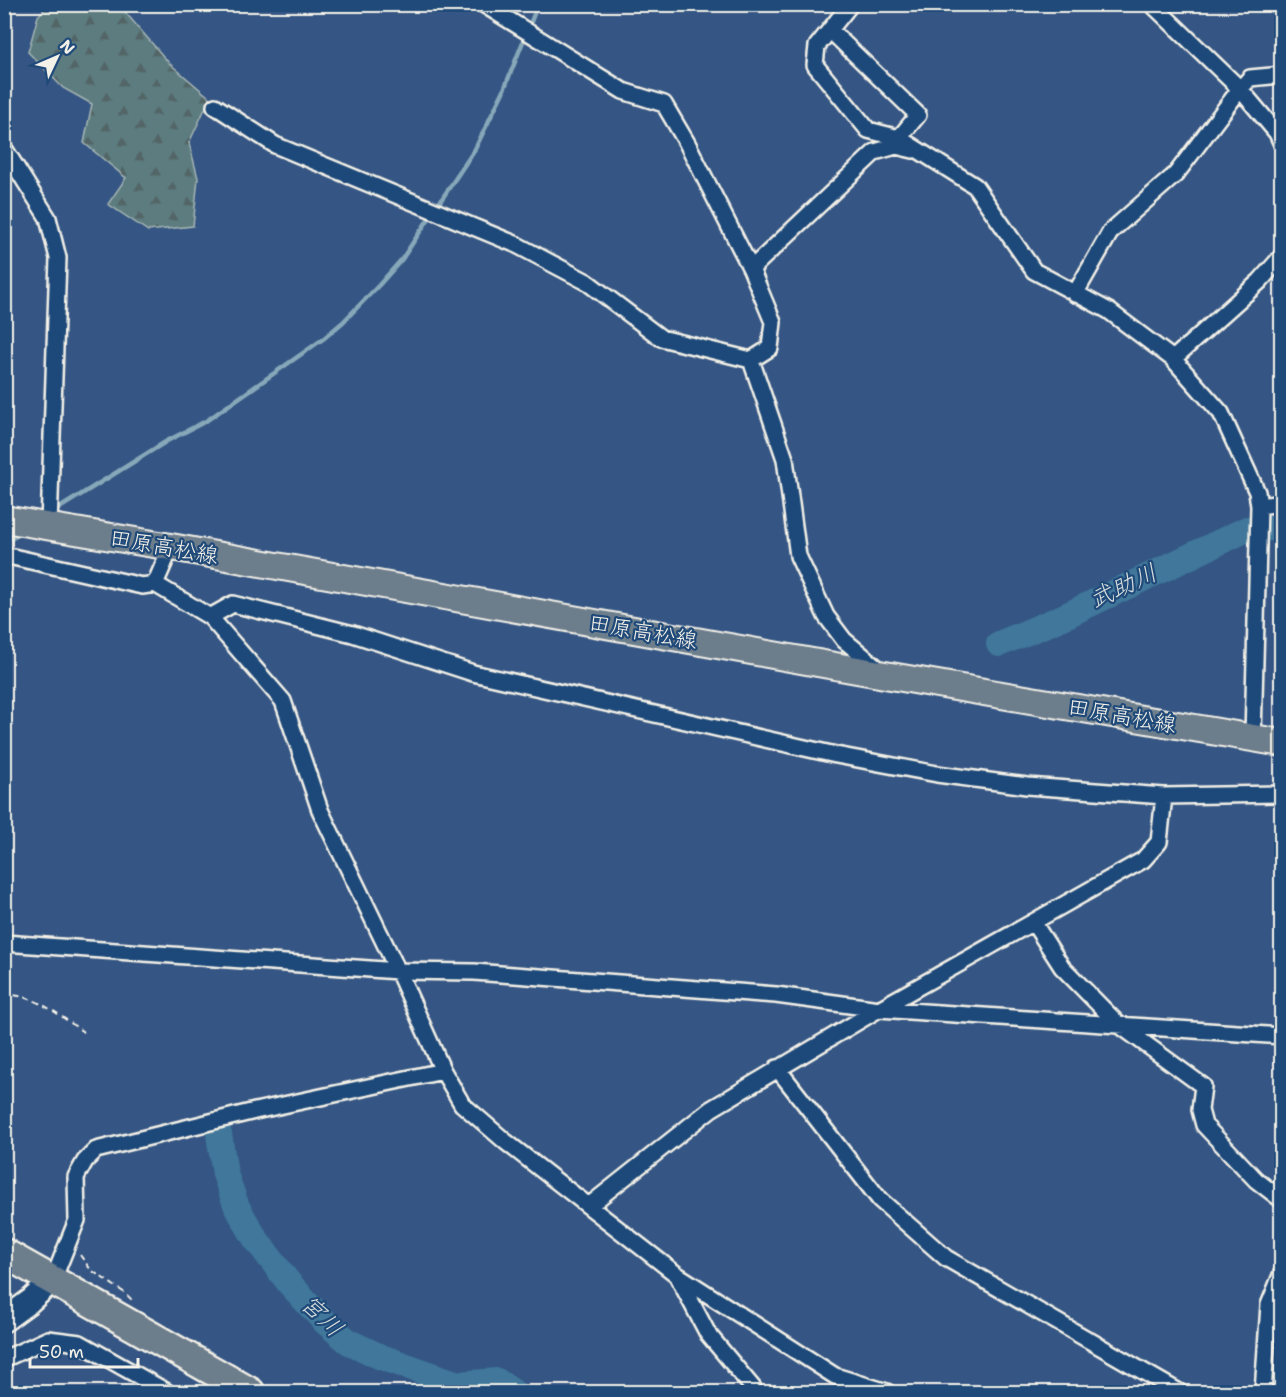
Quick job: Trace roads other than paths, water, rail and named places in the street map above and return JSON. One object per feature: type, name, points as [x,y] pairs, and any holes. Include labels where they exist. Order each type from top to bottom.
[{"type":"highway","points":[[4,1253],[250,1392]]},
{"type":"main road","name":"田原高松線","points":[[4,519],[1281,743]]},
{"type":"street","points":[[215,106],[275,145],[515,244],[587,282],[661,338],[751,360],[770,348],[772,322],[751,269],[687,143],[664,104],[623,91],[483,4]]},
{"type":"street","points":[[1152,4],[1240,89],[1277,133],[1281,144]]},
{"type":"street","points":[[849,6],[817,46],[815,65],[868,130],[899,138],[975,186],[1034,271],[1074,294],[1110,310],[1173,359],[1221,413],[1257,492],[1259,506],[1253,737]]},
{"type":"street","points":[[830,30],[918,115],[899,138]]},
{"type":"street","points":[[1074,294],[1111,231],[1176,174],[1250,78],[1281,75]]},
{"type":"street","points":[[751,269],[875,152],[896,146],[920,151]]},
{"type":"street","points":[[4,148],[48,218],[58,258],[50,526]]},
{"type":"street","points":[[1173,359],[1260,281],[1281,256]]},
{"type":"street","points":[[751,360],[785,459],[798,556],[826,616],[844,640],[885,675]]},
{"type":"street","points":[[1259,506],[1281,503]]},
{"type":"street","points":[[156,584],[171,547]]},
{"type":"street","points":[[4,555],[142,586],[156,584],[210,617],[282,701],[320,810],[398,971],[443,1071],[462,1104],[506,1142],[676,1274],[835,1376],[886,1392]]},
{"type":"street","points":[[210,617],[233,604],[353,634],[473,673],[836,755],[937,774],[1027,786],[1164,796],[1281,794]]},
{"type":"street","points":[[590,1205],[711,1110],[777,1068],[1143,860],[1159,842],[1164,796]]},
{"type":"street","points":[[1033,922],[1062,967],[1118,1024],[1146,1047],[1203,1086],[1200,1110],[1204,1125],[1256,1180],[1281,1200]]},
{"type":"street","points":[[4,943],[398,971],[474,972],[776,995],[879,1009],[1281,1036]]},
{"type":"street","points":[[777,1068],[880,1200],[946,1258],[1179,1392]]},
{"type":"street","points":[[4,1320],[53,1280],[77,1220],[76,1177],[85,1161],[96,1150],[255,1111],[443,1071]]},
{"type":"street","points":[[1263,1392],[1269,1305],[1281,1273]]},
{"type":"street","points":[[676,1274],[708,1334],[754,1392]]},
{"type":"street","points":[[4,1359],[48,1339],[80,1343],[167,1392]]},
{"type":"waterway","points":[[53,512],[167,441],[206,421],[323,339],[379,285],[402,259],[475,149],[503,92],[538,4]]},
{"type":"waterway","name":"武助川","points":[[1266,528],[1282,528]]},
{"type":"waterway","name":"武助川","points":[[999,644],[1063,617],[1247,529]]},
{"type":"waterway","points":[[4,543],[21,533]]},
{"type":"waterway","name":"宮川","points":[[219,1134],[225,1174],[237,1207],[255,1238],[289,1283],[324,1321],[349,1342],[381,1357],[458,1384],[497,1381],[513,1392]]}]
